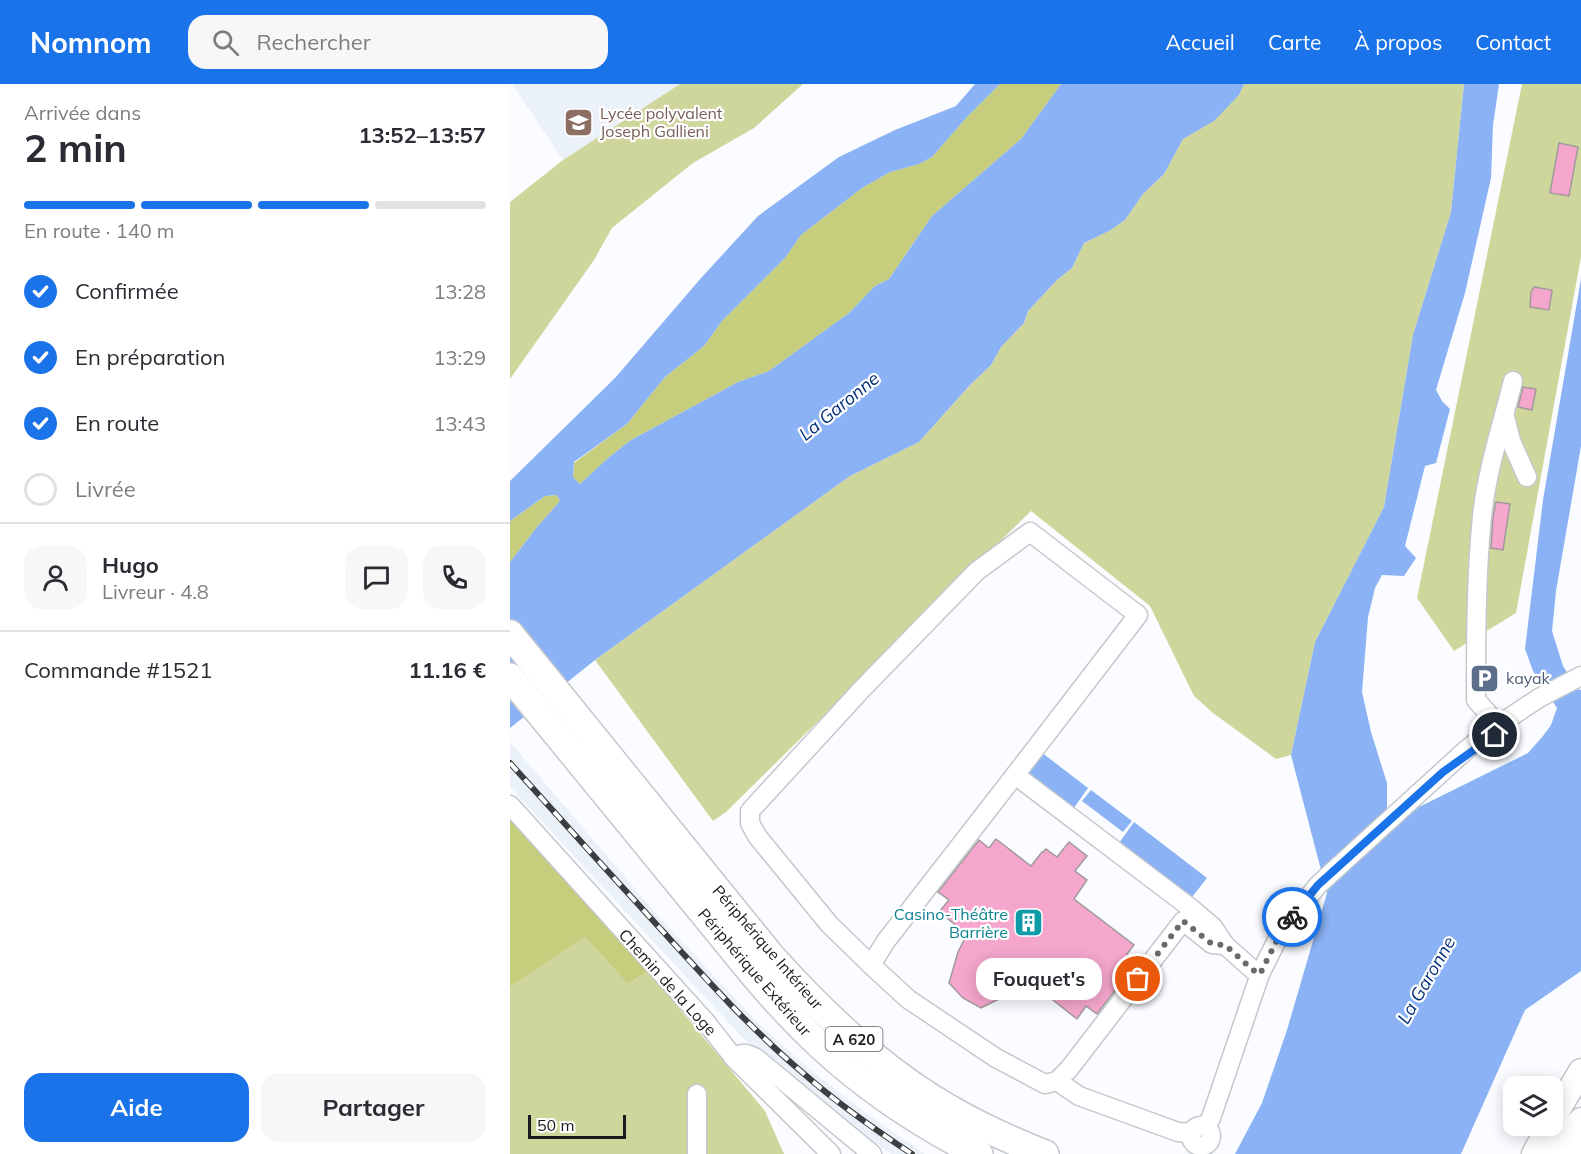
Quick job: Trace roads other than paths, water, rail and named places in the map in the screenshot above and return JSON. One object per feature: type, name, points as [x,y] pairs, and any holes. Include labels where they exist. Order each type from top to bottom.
[{"type":"highway","name":"Périphérique Intérieur","points":[[510,634],[771,956],[805,994],[872,1054],[920,1089],[955,1112],[993,1132],[1045,1154]]},
{"type":"highway","name":"Périphérique Extérieur","points":[[510,677],[753,975],[786,1011],[823,1048],[863,1082],[948,1139],[979,1154]]},
{"type":"highway","points":[[1578,1154],[1581,1149]]},
{"type":"main road","points":[[1563,1101],[1581,1071]]},
{"type":"main road","points":[[1556,1154],[1571,1130],[1581,1120]]},
{"type":"main road","points":[[1534,1154],[1544,1136]]},
{"type":"street","points":[[1496,726],[1476,700],[1476,606],[1482,514],[1491,465],[1513,381]]},
{"type":"street","points":[[1504,415],[1511,441],[1527,477]]},
{"type":"street","points":[[871,965],[893,931],[1138,615],[1030,532],[977,571],[863,688],[750,811],[750,823],[823,917],[871,965],[908,999],[996,1058],[1045,1084],[1057,1081],[1069,1069],[1188,915]]},
{"type":"street","points":[[1057,1081],[1079,1096],[1201,1140],[1211,1118],[1260,974],[1281,932],[1298,909],[1318,885],[1465,751],[1496,726],[1581,676]]},
{"type":"street","points":[[1443,772],[1540,701],[1581,684]]},
{"type":"street","points":[[1014,777],[1188,915],[1213,927],[1225,945],[1260,974]]},
{"type":"street","name":"Chemin de la Loge","points":[[510,805],[705,1021],[735,1058],[831,1154]]},
{"type":"street","points":[[735,1058],[740,1053],[756,1058],[872,1154]]},
{"type":"street","points":[[697,1094],[697,1154]]},
{"type":"water","name":"La Garonne","points":[[975,84],[1000,84],[932,157],[919,164],[890,172],[862,188],[801,235],[785,258],[722,321],[704,346],[665,377],[627,424],[574,462],[573,477],[580,484],[631,440],[738,382],[769,371],[849,313],[875,286],[889,279],[932,216],[1021,139],[1061,84],[1244,84],[1239,95],[1214,121],[1183,139],[1164,174],[1143,194],[1125,220],[1084,243],[1072,268],[1058,279],[1028,311],[1024,323],[1001,347],[991,365],[919,442],[850,476],[595,660],[510,728],[510,562],[560,501],[557,495],[545,496],[510,521],[510,481],[615,378],[758,216],[839,157],[895,130],[956,106]]},
{"type":"water","name":"La Garonne","points":[[1464,84],[1499,84],[1493,125],[1491,178],[1465,293],[1436,390],[1450,409],[1436,463],[1425,466],[1405,546],[1416,558],[1404,576],[1382,575],[1375,588],[1368,617],[1362,692],[1371,732],[1387,783],[1387,808],[1417,808],[1528,753],[1551,725],[1557,708],[1533,671],[1525,649],[1543,500],[1581,279],[1581,446],[1556,591],[1552,631],[1563,666],[1577,689],[1581,690],[1581,971],[1525,1010],[1461,1154],[1235,1154],[1262,1103],[1287,1030],[1327,893],[1291,755],[1315,642],[1384,507],[1413,335],[1451,212]]},
{"type":"water","points":[[1041,752],[1088,788],[1071,812],[1023,776]]},
{"type":"water","points":[[1091,790],[1132,821],[1123,832],[1082,801]]},
{"type":"water","points":[[1134,822],[1207,878],[1189,901],[1117,846]]},
{"type":"railway","points":[[510,763],[703,976],[762,1036],[829,1095],[912,1154]]},
{"type":"place","name":"Lycée polyvalent Joseph Gallieni","points":[[579,122]]},
{"type":"place","name":"kayak","points":[[1485,678]]},
{"type":"place","name":"Casino-Théâtre Barrière","points":[[1029,923]]},
{"type":"place","name":"Fouquet's","points":[[1138,979]]}]
